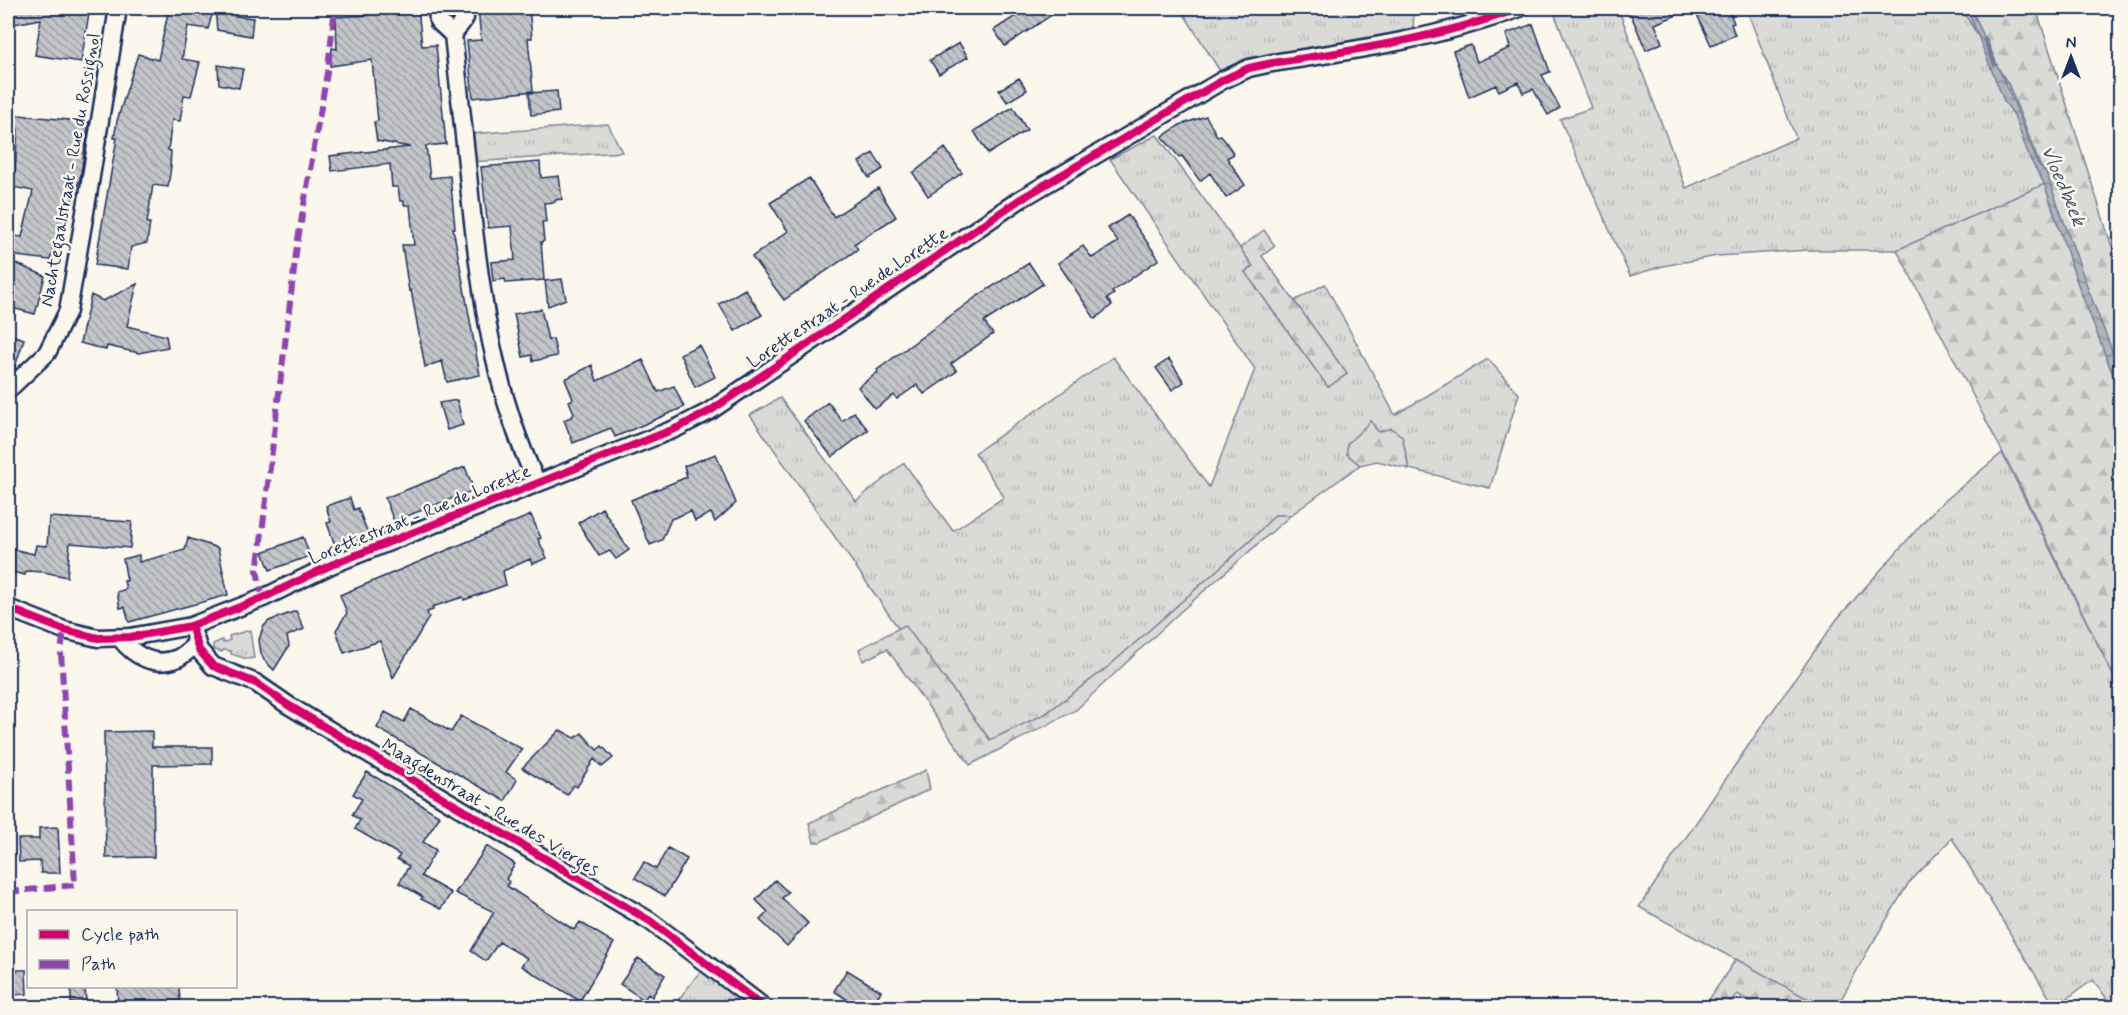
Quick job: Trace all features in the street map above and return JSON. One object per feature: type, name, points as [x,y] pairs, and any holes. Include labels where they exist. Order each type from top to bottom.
[{"type":"street","name":"Nachtegaalstraat - Rue du Rossignol","points":[[8,390],[47,353],[68,311],[118,8]]},
{"type":"street","points":[[437,8],[438,21],[453,35],[477,250],[496,371],[525,458],[537,483]]},
{"type":"street","points":[[453,35],[465,18],[463,8]]},
{"type":"street","name":"Lorettestraat - Rue de Lorette","points":[[8,608],[77,634],[120,638],[191,626],[263,598],[331,565],[677,428],[710,411],[1019,200],[1223,80],[1250,68],[1272,63],[1410,40],[1454,30],[1520,8]]},
{"type":"street","points":[[120,638],[130,651],[145,659],[160,662],[180,658],[197,644],[191,626]]},
{"type":"street","name":"Maagdenstraat - Rue des Vierges","points":[[197,644],[199,650],[213,666],[256,683],[288,705],[650,921],[765,1008]]},
{"type":"green space","points":[[1180,8],[1414,8],[1413,31],[1271,56],[1220,71]]},
{"type":"green space","points":[[1618,8],[1686,188],[1796,138],[1746,8],[1961,8],[2009,85],[2047,183],[1897,250],[1809,250],[1717,256],[1663,266],[1630,276],[1560,119],[1591,108],[1553,10]]},
{"type":"green space","points":[[1961,8],[2036,8],[2120,272],[2120,689],[2017,480],[1897,250],[2047,183],[2009,85]]},
{"type":"green space","points":[[608,124],[622,152],[472,162],[469,134]]},
{"type":"green space","points":[[1157,135],[1253,266],[1245,272],[1328,387],[1347,374],[1294,301],[1325,284],[1395,415],[1488,359],[1519,394],[1490,488],[1409,469],[1402,436],[1378,432],[1370,421],[1347,454],[1360,465],[1291,515],[1275,515],[1250,541],[1108,667],[1045,714],[990,740],[905,626],[899,629],[750,415],[780,398],[856,501],[904,463],[953,531],[1004,497],[975,453],[1113,357],[1209,487],[1255,369],[1110,159]]},
{"type":"green space","points":[[1264,230],[1275,246],[1262,256],[1347,374],[1328,387],[1245,272],[1253,266],[1240,248]]},
{"type":"green space","points":[[1371,421],[1378,432],[1391,428],[1402,436],[1409,469],[1377,461],[1360,465],[1347,454],[1347,444]]},
{"type":"green space","points":[[2002,453],[2120,689],[2120,1007],[2113,1007],[2093,980],[2055,1007],[1952,838],[1908,884],[1837,1007],[1822,1007],[1639,907],[1837,619],[1935,509]]},
{"type":"green space","points":[[1275,515],[1291,515],[1180,612],[1076,710],[970,765],[887,649],[863,661],[859,649],[905,625],[990,740],[1045,714],[1108,667],[1250,541]]},
{"type":"green space","points":[[250,630],[254,658],[247,659],[231,654],[231,651],[223,650],[222,652],[213,649],[213,644],[222,640],[223,643],[230,640],[229,636]]},
{"type":"green space","points":[[926,770],[930,789],[820,842],[814,842],[809,823]]},
{"type":"green space","points":[[1736,959],[1822,1007],[1761,1007],[1737,994],[1726,1007],[1704,1007]]},
{"type":"green space","points":[[702,969],[751,1008],[672,1008]]},
{"type":"water","points":[[1967,8],[1971,8],[2013,100],[2038,164],[2046,172],[2120,371],[2120,393],[2077,282],[2044,183],[2030,159],[2014,115],[2004,101]]},
{"type":"building","points":[[8,8],[90,8],[81,62],[35,55],[41,19],[8,25]]},
{"type":"building","points":[[169,8],[214,8],[208,29],[188,26],[182,59],[200,62],[191,96],[184,95],[180,121],[172,120],[168,150],[171,151],[171,166],[168,187],[153,185],[147,223],[150,223],[147,243],[131,247],[128,269],[95,265],[117,138],[114,138],[117,121],[138,54],[158,60]]},
{"type":"building","points":[[215,8],[236,8],[235,16],[253,18],[251,36],[217,30]]},
{"type":"building","points":[[370,8],[418,8],[422,46],[436,45],[446,144],[426,146],[430,178],[450,176],[455,228],[453,228],[480,375],[447,382],[442,361],[425,367],[402,245],[414,245],[410,205],[404,205],[404,201],[400,201],[398,187],[392,187],[390,164],[332,171],[330,156],[410,147],[377,141],[374,122],[378,121],[372,60],[330,66],[332,48],[337,49],[336,17],[370,15]]},
{"type":"building","points":[[478,8],[529,8],[532,38],[528,38],[533,91],[473,98],[467,41],[481,40]]},
{"type":"building","points":[[1028,8],[1062,8],[1005,46],[994,30]]},
{"type":"building","points":[[1628,8],[1694,8],[1655,24],[1662,43],[1646,50]]},
{"type":"building","points":[[1694,8],[1728,8],[1734,23],[1731,24],[1735,35],[1711,45]]},
{"type":"building","points":[[1533,24],[1550,72],[1542,75],[1560,108],[1548,115],[1533,89],[1523,93],[1518,82],[1499,91],[1496,85],[1469,97],[1453,51],[1471,45],[1477,62],[1510,48],[1506,34]]},
{"type":"building","points":[[959,43],[968,57],[939,74],[930,60]]},
{"type":"building","points":[[218,65],[243,69],[239,88],[219,84]]},
{"type":"building","points":[[1019,78],[1027,90],[1007,102],[999,90]]},
{"type":"building","points":[[557,91],[559,112],[531,115],[529,93]]},
{"type":"building","points":[[1013,107],[1027,130],[988,154],[974,131]]},
{"type":"building","points":[[8,114],[89,122],[80,179],[50,260],[9,255],[14,236],[22,237],[33,191],[8,186],[10,169],[15,170],[18,129],[8,128]]},
{"type":"building","points":[[1206,116],[1217,136],[1221,135],[1234,154],[1227,158],[1245,185],[1226,198],[1210,173],[1200,181],[1182,156],[1179,157],[1162,137],[1180,125]]},
{"type":"building","points":[[945,148],[962,173],[928,196],[913,173]]},
{"type":"building","points":[[873,153],[883,169],[869,178],[859,162]]},
{"type":"building","points":[[540,162],[541,178],[559,176],[562,199],[544,203],[546,222],[542,222],[544,241],[541,242],[544,280],[506,283],[505,279],[493,281],[491,262],[515,260],[512,226],[488,228],[481,167]]},
{"type":"building","points":[[809,178],[834,217],[878,188],[896,217],[854,244],[858,249],[784,300],[752,257],[788,231],[770,203]]},
{"type":"building","points":[[1128,215],[1159,259],[1112,292],[1114,294],[1107,299],[1112,305],[1095,319],[1058,263],[1083,246],[1092,258],[1118,242],[1108,228]]},
{"type":"building","points":[[8,260],[45,276],[35,314],[8,307]]},
{"type":"building","points":[[1029,263],[1043,284],[984,322],[993,334],[951,364],[957,371],[924,394],[917,385],[897,399],[894,395],[875,409],[858,387],[878,372],[877,370],[976,297]]},
{"type":"building","points":[[562,279],[566,299],[548,306],[545,281]]},
{"type":"building","points":[[137,284],[127,326],[166,336],[168,347],[139,353],[107,346],[106,350],[80,343],[91,295],[103,301]]},
{"type":"building","points":[[745,289],[762,315],[735,331],[719,304]]},
{"type":"building","points":[[541,309],[548,340],[553,339],[557,356],[533,361],[532,355],[523,357],[514,314]]},
{"type":"building","points":[[8,334],[24,339],[14,370],[8,376]]},
{"type":"building","points":[[699,345],[715,377],[695,387],[680,354]]},
{"type":"building","points":[[1169,359],[1184,382],[1172,390],[1156,368]]},
{"type":"building","points":[[643,360],[658,392],[674,386],[684,407],[615,437],[611,428],[573,443],[564,420],[573,416],[574,413],[569,401],[573,399],[565,379],[592,365],[597,381]]},
{"type":"building","points":[[457,400],[463,425],[447,430],[439,403]]},
{"type":"building","points":[[828,402],[842,421],[854,412],[868,430],[832,457],[804,421]]},
{"type":"building","points":[[716,454],[736,503],[715,522],[711,513],[695,521],[691,511],[671,519],[662,540],[650,545],[631,500],[687,477],[684,466]]},
{"type":"building","points":[[465,467],[474,490],[394,521],[385,498]]},
{"type":"building","points":[[350,498],[354,510],[358,508],[369,536],[336,548],[327,523],[331,522],[326,506]]},
{"type":"building","points":[[602,508],[629,550],[616,559],[610,551],[599,556],[578,523]]},
{"type":"building","points":[[531,515],[541,538],[538,539],[547,558],[532,564],[530,559],[503,571],[506,585],[464,600],[463,597],[432,607],[433,610],[427,612],[429,617],[393,678],[380,641],[344,653],[336,630],[347,613],[340,595]]},
{"type":"building","points":[[49,517],[132,522],[130,548],[70,543],[67,577],[44,572],[26,571],[25,575],[8,571],[8,548],[34,554],[36,545],[47,546]]},
{"type":"building","points":[[303,537],[310,556],[270,570],[263,552]]},
{"type":"building","points":[[188,538],[218,548],[228,595],[129,622],[125,607],[120,608],[117,592],[126,589],[123,559],[139,555],[139,562],[185,550]]},
{"type":"building","points":[[296,611],[304,629],[287,636],[289,646],[274,670],[264,660],[261,653],[259,640],[263,627],[269,621]]},
{"type":"building","points":[[411,709],[451,732],[461,716],[522,749],[506,772],[517,780],[505,801],[377,728],[385,712],[404,722]]},
{"type":"building","points":[[560,730],[575,738],[582,733],[597,750],[602,746],[613,758],[602,767],[594,759],[577,787],[574,785],[567,795],[522,768]]},
{"type":"building","points":[[152,731],[152,747],[212,747],[212,764],[153,765],[154,857],[106,858],[104,732]]},
{"type":"building","points":[[367,772],[440,816],[423,842],[436,850],[421,876],[451,893],[441,909],[421,899],[423,897],[399,883],[409,866],[397,859],[400,855],[355,829],[360,820],[352,815],[362,799],[353,794]]},
{"type":"building","points":[[58,827],[60,873],[41,873],[40,861],[19,862],[18,839],[39,839],[39,828]]},
{"type":"building","points":[[487,846],[515,864],[506,879],[509,882],[507,886],[574,930],[580,922],[614,943],[580,1001],[521,966],[527,958],[499,942],[486,961],[471,951],[494,912],[455,893]]},
{"type":"building","points":[[668,848],[687,859],[665,896],[635,878],[644,862],[656,869]]},
{"type":"building","points":[[775,880],[788,892],[782,898],[808,923],[787,946],[760,920],[768,912],[756,900]]},
{"type":"building","points":[[638,958],[665,975],[652,997],[648,994],[644,1000],[620,984]]},
{"type":"building","points":[[8,970],[26,970],[27,994],[8,995]]},
{"type":"building","points":[[847,970],[881,991],[871,1008],[860,1008],[834,991]]},
{"type":"building","points":[[85,988],[86,1002],[71,1003],[71,989]]},
{"type":"building","points":[[117,988],[179,988],[180,1001],[118,1004]]},
{"type":"waterway","name":"Vloedbeek","points":[[1985,40],[1995,64]]},
{"type":"marked path","points":[[263,598],[257,571],[297,245],[328,67],[335,8]]},
{"type":"marked path","points":[[8,892],[75,885],[61,652],[64,630]]},
{"type":"cycle path","points":[[8,608],[64,630],[98,638],[130,637],[191,626],[263,598],[331,565],[677,428],[710,411],[1019,200],[1223,80],[1249,68],[1428,35],[1520,8]]},
{"type":"cycle path","points":[[191,626],[199,650],[213,666],[256,683],[288,705],[650,921],[765,1008]]}]
